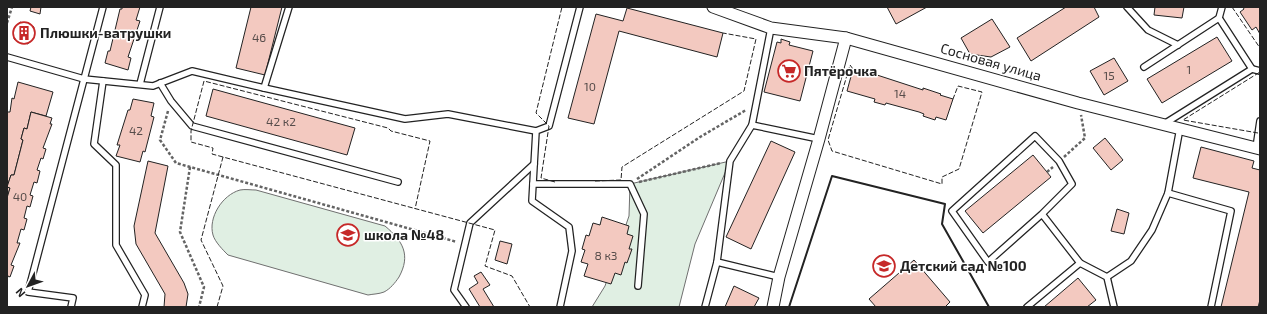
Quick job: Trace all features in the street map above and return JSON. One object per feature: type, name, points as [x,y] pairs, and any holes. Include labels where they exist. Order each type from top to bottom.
[{"type":"street","name":"Сосновая улица","points":[[715,7],[771,28],[846,38],[1078,102],[1258,148]]},
{"type":"street","points":[[773,307],[779,277],[819,139],[846,38]]},
{"type":"lane","points":[[71,307],[73,298],[28,292],[103,7]]},
{"type":"lane","points":[[140,84],[160,7]]},
{"type":"lane","points":[[264,88],[289,7]]},
{"type":"lane","points":[[7,57],[84,80],[153,86],[192,71],[405,119],[448,114],[536,131],[549,126],[580,7]]},
{"type":"lane","points":[[1127,7],[1148,30],[1178,45]]},
{"type":"lane","points":[[1144,67],[1219,18],[1222,7]]},
{"type":"lane","points":[[1219,18],[1252,69],[1260,71]]},
{"type":"lane","points":[[705,307],[716,262],[730,161],[752,125],[771,28]]},
{"type":"lane","points":[[1164,124],[1252,69]]},
{"type":"lane","points":[[103,81],[94,144],[116,165],[116,246],[145,295],[142,307]]},
{"type":"lane","points":[[160,83],[171,101],[192,126],[398,182]]},
{"type":"lane","points":[[1258,148],[1260,121]]},
{"type":"lane","points":[[752,125],[819,139]]},
{"type":"lane","points":[[1107,277],[1130,261],[1152,230],[1168,193],[1180,128]]},
{"type":"lane","points":[[536,131],[532,201],[569,228],[572,251],[560,307]]},
{"type":"lane","points":[[1035,136],[1059,161],[1072,184],[1042,214],[988,262],[952,211],[1035,136]]},
{"type":"lane","points":[[466,307],[454,290],[470,223],[534,164]]},
{"type":"lane","points":[[533,184],[630,184],[644,214],[638,286]]},
{"type":"lane","points":[[1168,193],[1231,211],[1211,307]]},
{"type":"lane","points":[[1042,214],[1080,263],[1107,277],[1114,307]]},
{"type":"lane","points":[[716,262],[779,277]]},
{"type":"lane","points":[[1027,307],[1080,263]]},
{"type":"path","points":[[7,23],[12,7]]},
{"type":"path","points":[[171,101],[160,140],[176,163],[465,244]]},
{"type":"path","points":[[1047,172],[1085,138],[1078,102]]},
{"type":"path","points":[[630,184],[700,137],[756,104]]},
{"type":"path","points":[[630,184],[730,161]]},
{"type":"path","points":[[190,167],[180,232],[204,287],[199,307]]},
{"type":"green space","points":[[730,161],[695,244],[679,307],[592,307],[605,286],[629,216],[630,184]]},
{"type":"green space","points":[[240,190],[256,190],[385,226],[401,243],[405,255],[403,269],[399,277],[386,291],[368,295],[228,255],[217,243],[213,235],[213,222],[218,208],[227,197],[233,193]]},
{"type":"building","points":[[31,7],[41,7],[40,14],[30,11]]},
{"type":"building","points":[[122,7],[140,7],[136,20],[140,21],[128,57],[131,58],[128,70],[105,63],[108,51],[110,51],[120,9],[122,9]]},
{"type":"building","points":[[251,7],[282,7],[265,75],[236,68]]},
{"type":"building","points":[[887,7],[927,7],[896,24]]},
{"type":"building","points":[[1066,7],[1094,7],[1099,17],[1031,61],[1017,38]]},
{"type":"building","points":[[1155,7],[1184,7],[1182,18],[1154,15]]},
{"type":"building","points":[[1243,7],[1260,7],[1260,34],[1256,27],[1252,30],[1240,12],[1244,9]]},
{"type":"building","points":[[627,8],[723,33],[717,57],[619,31],[594,124],[568,118],[596,14],[623,21]]},
{"type":"building","points":[[992,19],[1010,47],[991,57],[970,54],[961,38]]},
{"type":"building","name":"Плюшки-ватрушки","points":[[20,22],[34,27],[28,44],[14,39]]},
{"type":"building","points":[[1217,37],[1232,61],[1162,103],[1147,79]]},
{"type":"building","name":"Пятёрочка","points":[[781,39],[790,42],[789,45],[813,51],[800,101],[764,92],[777,42],[781,43]]},
{"type":"building","points":[[1114,58],[1128,81],[1104,95],[1090,71]]},
{"type":"building","points":[[853,69],[873,75],[874,74],[923,90],[923,88],[953,99],[946,120],[936,117],[935,120],[923,116],[924,114],[919,112],[886,103],[885,105],[874,102],[875,99],[847,91]]},
{"type":"building","points":[[18,82],[53,92],[46,116],[31,112],[27,129],[24,128],[21,139],[23,140],[14,175],[11,175],[7,187],[7,112],[10,112],[12,98],[14,99]]},
{"type":"building","points":[[213,89],[355,128],[347,155],[206,116]]},
{"type":"building","points":[[133,99],[154,103],[151,116],[154,117],[145,152],[143,151],[140,162],[116,156],[120,145],[117,145]]},
{"type":"building","points":[[31,112],[52,118],[50,124],[52,124],[43,148],[46,149],[43,159],[41,158],[37,170],[40,171],[37,183],[34,182],[30,195],[33,196],[30,207],[27,206],[24,218],[27,219],[24,230],[21,229],[17,243],[20,243],[11,265],[14,266],[10,277],[8,276],[7,280],[7,198],[10,188],[7,187],[11,175],[14,175],[23,140],[21,139],[24,128],[27,129]]},
{"type":"building","points":[[1105,138],[1123,160],[1111,170],[1093,148]]},
{"type":"building","points":[[771,141],[795,152],[751,249],[726,237]]},
{"type":"building","points":[[1201,147],[1254,161],[1252,168],[1260,170],[1260,300],[1258,307],[1221,307],[1249,192],[1193,178]]},
{"type":"building","points":[[1033,155],[1051,177],[983,233],[965,211]]},
{"type":"building","points":[[148,161],[168,166],[155,233],[184,283],[188,294],[186,307],[164,307],[165,294],[136,244],[134,226]]},
{"type":"building","points":[[7,187],[10,188],[7,198]]},
{"type":"building","points":[[1117,209],[1129,213],[1124,234],[1111,231]]},
{"type":"building","points":[[602,217],[629,226],[627,234],[633,236],[629,249],[632,249],[627,263],[625,262],[621,275],[615,273],[611,284],[584,276],[588,264],[581,262],[585,250],[582,249],[586,235],[589,236],[593,223],[600,225]]},
{"type":"building","points":[[500,241],[512,244],[507,264],[495,260]]},
{"type":"building","points":[[914,260],[950,302],[945,307],[876,307],[869,299]]},
{"type":"building","points":[[481,272],[490,285],[483,289],[494,307],[480,307],[469,289],[478,283],[474,276]]},
{"type":"building","points":[[1078,278],[1096,300],[1087,307],[1044,307]]},
{"type":"building","points":[[734,286],[759,298],[754,307],[725,307]]},
{"type":"fence","points":[[555,182],[541,178],[549,126],[536,113],[562,7]]},
{"type":"fence","points":[[1232,7],[1260,48]]},
{"type":"fence","points":[[595,181],[621,180],[622,167],[744,91],[756,39],[723,33]]},
{"type":"fence","points":[[853,69],[850,65],[828,140],[832,151],[942,184],[942,177],[959,169],[982,92],[958,86],[953,99]]},
{"type":"fence","points":[[1258,133],[1183,120],[1260,72]]},
{"type":"fence","points":[[223,157],[212,154],[213,148],[191,142],[191,131],[204,81],[388,128],[391,131],[430,141],[415,209]]},
{"type":"fence","points":[[217,307],[223,286],[201,240],[223,157],[495,230],[485,266],[512,276],[530,307]]},
{"type":"wall","points":[[789,307],[832,176],[945,204],[942,224],[989,307]]},
{"type":"place","name":"Плюшки-ватрушки","points":[[24,33]]},
{"type":"place","name":"Пятёрочка","points":[[789,71]]},
{"type":"place","name":"школа №48","points":[[348,235]]},
{"type":"place","name":"Детский сад №100","points":[[884,266]]}]
